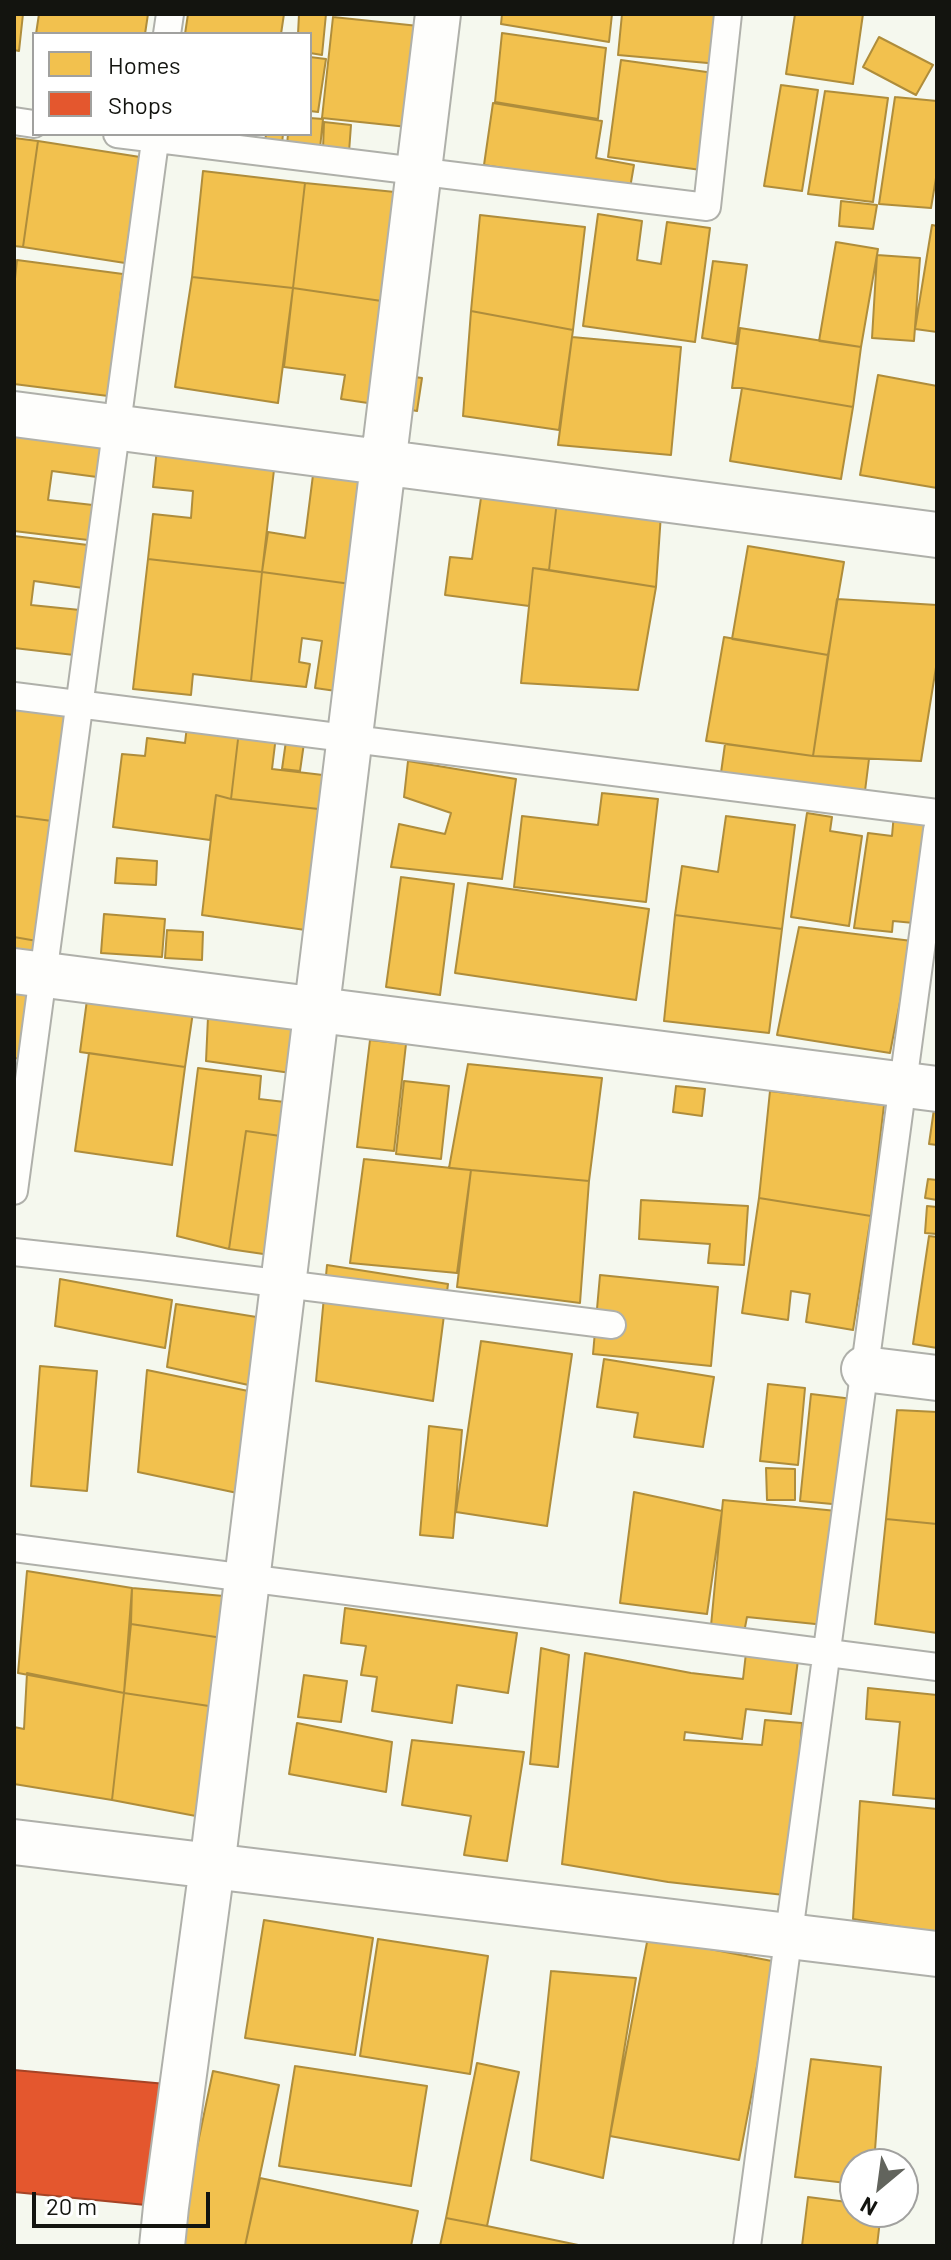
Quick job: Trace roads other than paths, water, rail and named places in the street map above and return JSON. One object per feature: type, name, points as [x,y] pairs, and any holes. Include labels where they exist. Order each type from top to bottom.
[{"type":"street","points":[[162,2246],[212,1867],[438,14]]},
{"type":"street","points":[[14,414],[937,535]]},
{"type":"street","points":[[28,973],[920,1086]]},
{"type":"street","points":[[864,1369],[937,1378]]},
{"type":"street","points":[[14,1842],[937,1954]]},
{"type":"lane","points":[[14,1191],[28,973],[79,705],[156,136],[707,207],[728,14]]},
{"type":"lane","points":[[14,696],[937,813]]},
{"type":"lane","points":[[747,2246],[864,1369],[920,1086],[937,830]]},
{"type":"lane","points":[[14,1252],[612,1325]]},
{"type":"lane","points":[[14,1548],[937,1667]]}]
